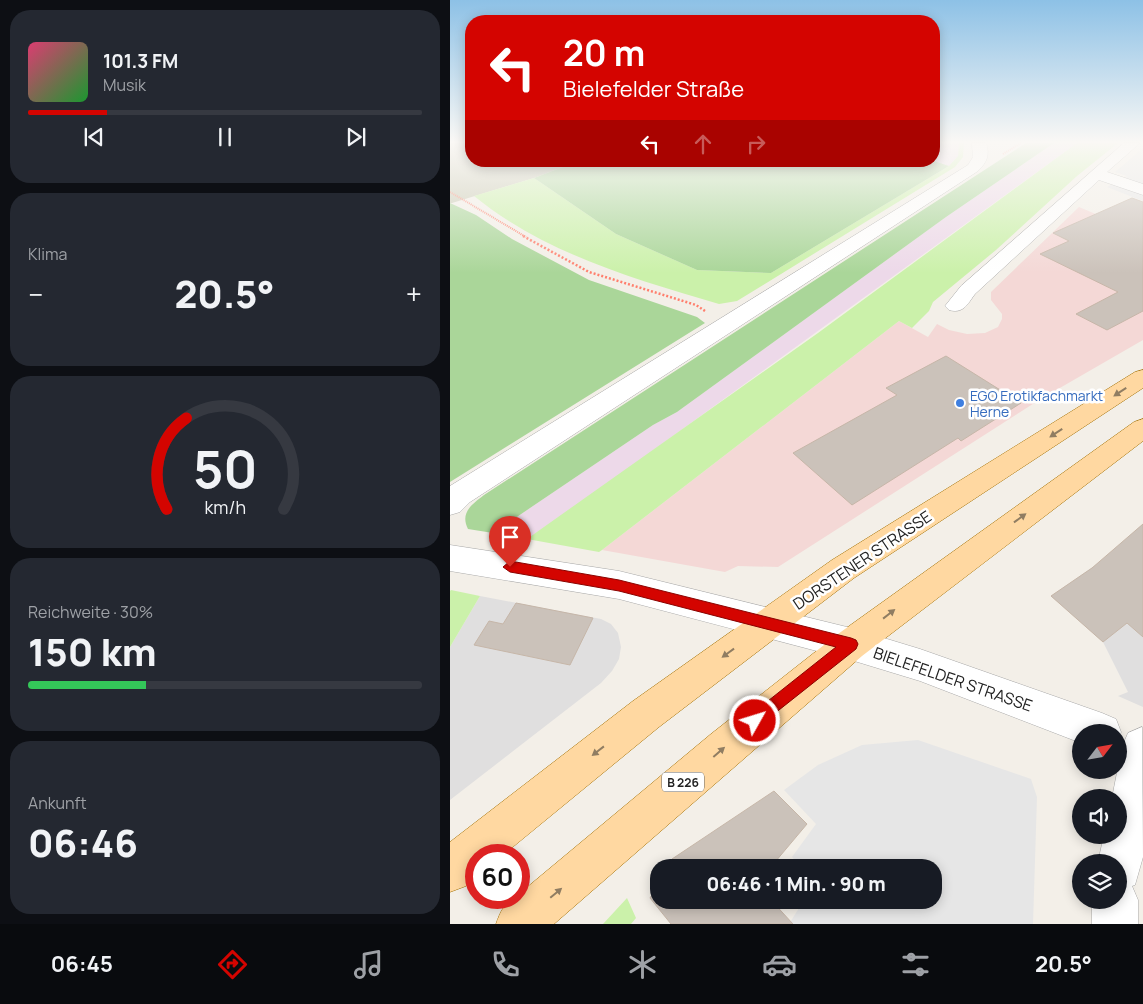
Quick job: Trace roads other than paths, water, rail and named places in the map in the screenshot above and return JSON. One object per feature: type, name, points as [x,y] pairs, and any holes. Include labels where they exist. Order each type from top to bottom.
[{"type":"main road","name":"DORSTENER STRASSE","points":[[450,870],[646,714],[843,569],[1143,378]]},
{"type":"main road","name":"B 226","points":[[519,924],[741,732],[851,644],[916,594],[1143,428]]},
{"type":"street","points":[[450,504],[460,494],[945,186]]},
{"type":"street","points":[[956,306],[968,290],[1083,186]]},
{"type":"street","name":"BIELEFELDER STRASSE","points":[[450,558],[619,585],[767,625],[851,644],[920,666],[1080,724]]},
{"type":"street","points":[[1121,854],[1135,745]]},
{"type":"street","points":[[1114,924],[1115,909]]},
{"type":"place","name":"EGO Erotikfachmarkt Herne","points":[[960,403]]}]
